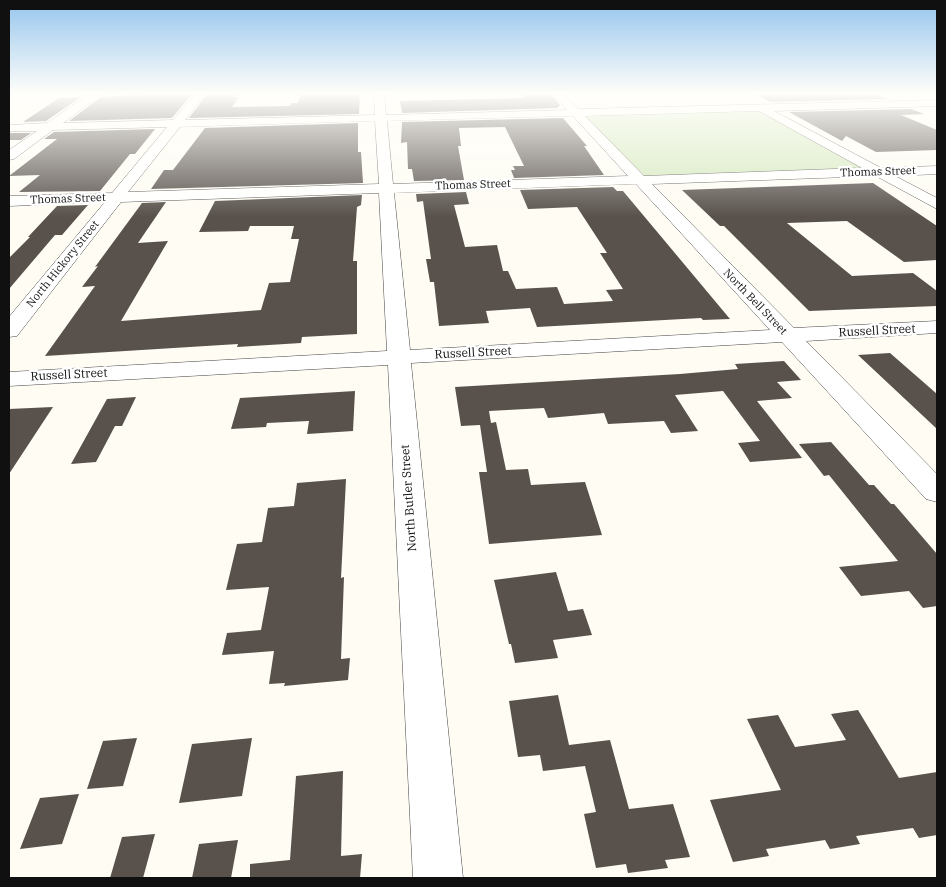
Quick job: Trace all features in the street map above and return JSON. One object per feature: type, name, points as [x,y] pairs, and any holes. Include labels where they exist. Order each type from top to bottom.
[{"type":"street","points":[[9,156],[40,134]]},
{"type":"street","name":"North Hickory Street","points":[[9,331],[167,134]]},
{"type":"street","name":"North Butler Street","points":[[382,134],[438,878]]},
{"type":"street","name":"North Bell Street","points":[[594,134],[937,492]]},
{"type":"street","points":[[808,134],[937,204]]},
{"type":"street","name":"Thomas Street","points":[[9,201],[937,170]]},
{"type":"street","name":"Russell Street","points":[[9,379],[937,327]]},
{"type":"green space","points":[[594,134],[808,134],[877,172],[638,180]]},
{"type":"building","points":[[9,134],[29,134],[21,140],[9,140]]},
{"type":"building","points":[[51,134],[151,134],[135,154],[130,154],[100,191],[19,192],[40,175],[9,176],[57,139],[44,139]]},
{"type":"building","points":[[200,134],[358,134],[358,152],[361,152],[363,183],[151,189],[164,170],[173,170]]},
{"type":"building","points":[[401,134],[460,134],[461,146],[458,146],[464,180],[414,181],[412,169],[408,169],[407,142],[401,143]]},
{"type":"building","points":[[509,134],[577,134],[587,146],[584,146],[604,175],[514,178],[511,170],[515,170],[513,166],[524,166]]},
{"type":"building","points":[[830,134],[937,134],[937,150],[876,152],[846,136],[842,141]]},
{"type":"building","points":[[873,183],[937,226],[937,260],[904,262],[847,221],[787,223],[852,276],[913,273],[937,291],[937,306],[809,311],[724,226],[720,226],[682,190]]},
{"type":"building","points":[[613,187],[617,191],[623,191],[730,319],[703,320],[701,318],[537,327],[530,308],[486,311],[489,323],[439,326],[434,282],[430,282],[426,259],[431,259],[423,201],[417,202],[416,194],[466,192],[469,204],[454,205],[465,247],[497,245],[503,271],[508,271],[516,289],[557,287],[564,304],[613,301],[606,290],[623,289],[600,253],[607,253],[577,207],[528,209],[520,190]]},
{"type":"building","points":[[362,195],[361,205],[357,207],[353,261],[357,261],[357,334],[302,337],[301,343],[237,347],[238,344],[45,356],[95,286],[82,287],[142,203],[166,202],[138,243],[168,241],[121,321],[261,310],[269,283],[290,282],[299,239],[291,239],[294,226],[250,226],[248,231],[199,232],[215,201]]},
{"type":"building","points":[[88,205],[62,235],[55,235],[9,289],[9,258],[57,206]]},
{"type":"building","points":[[890,353],[937,394],[937,429],[858,355]]},
{"type":"building","points":[[784,361],[801,380],[777,382],[792,398],[757,401],[802,458],[750,462],[738,443],[760,441],[723,391],[675,395],[698,431],[671,433],[664,421],[608,424],[604,413],[548,418],[544,408],[489,411],[491,423],[496,422],[506,470],[528,469],[531,485],[585,482],[602,535],[489,544],[479,472],[487,472],[480,425],[461,426],[455,387],[680,374],[738,369],[735,364]]},
{"type":"building","points":[[355,391],[353,431],[307,434],[309,421],[267,423],[266,427],[231,429],[240,398]]},
{"type":"building","points":[[136,397],[122,426],[115,426],[96,462],[71,464],[107,399]]},
{"type":"building","points":[[53,407],[9,474],[9,409]]},
{"type":"building","points":[[831,442],[869,485],[874,485],[891,504],[894,504],[937,554],[937,606],[923,608],[909,591],[861,596],[839,567],[898,561],[829,475],[824,476],[799,444]]},
{"type":"building","points":[[346,479],[341,578],[344,577],[341,659],[350,658],[348,680],[284,686],[285,683],[269,684],[274,651],[222,655],[227,633],[261,630],[269,587],[226,590],[237,544],[262,542],[268,508],[294,506],[297,483]]},
{"type":"building","points":[[556,572],[568,611],[583,609],[592,635],[553,640],[558,658],[515,663],[494,580]]},
{"type":"building","points":[[558,695],[569,745],[610,740],[629,809],[673,804],[690,857],[665,860],[668,868],[628,873],[626,864],[596,868],[584,814],[596,812],[585,766],[543,771],[540,755],[518,757],[509,701]]},
{"type":"building","points":[[858,710],[899,778],[937,772],[937,835],[919,838],[913,828],[856,836],[860,844],[830,849],[825,840],[766,849],[769,856],[733,862],[710,800],[781,790],[747,719],[778,715],[795,747],[846,740],[831,714]]},
{"type":"building","points":[[137,738],[123,786],[87,789],[103,741]]},
{"type":"building","points":[[252,738],[242,796],[179,803],[192,744]]},
{"type":"building","points":[[343,771],[341,856],[362,854],[360,878],[250,878],[250,864],[290,860],[296,776]]},
{"type":"building","points":[[79,794],[62,844],[20,849],[40,798]]},
{"type":"building","points":[[155,834],[143,878],[110,878],[122,837]]},
{"type":"building","points":[[238,840],[231,878],[192,878],[199,844]]}]
